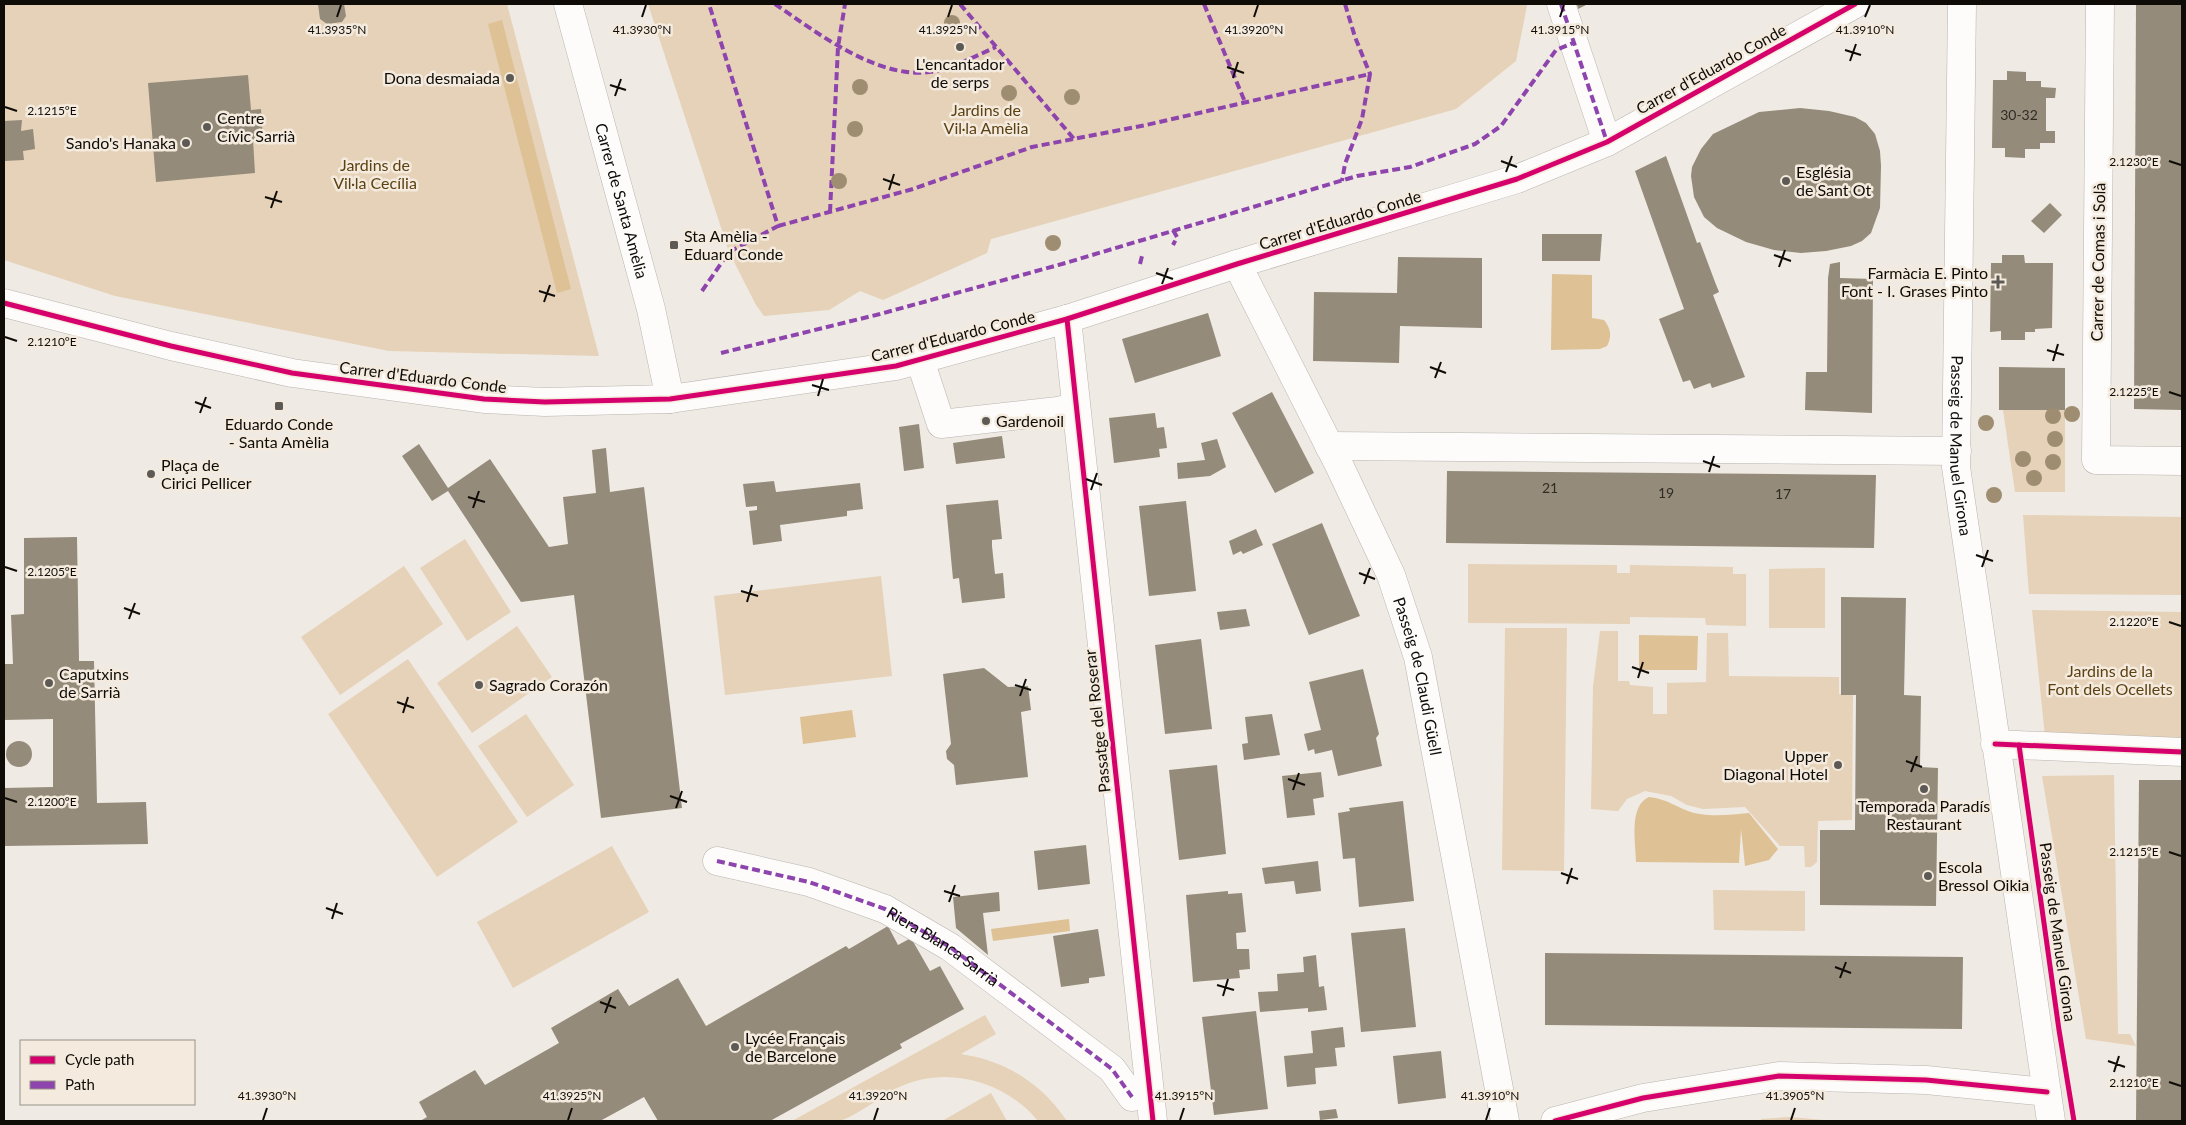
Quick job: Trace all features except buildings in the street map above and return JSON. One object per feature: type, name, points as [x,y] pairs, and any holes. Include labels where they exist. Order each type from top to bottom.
[{"type":"street","name":"Carrer de Santa Amèlia","points":[[568,4],[651,309],[670,399]]},
{"type":"street","points":[[1561,4],[1607,142]]},
{"type":"street","name":"Carrer d'Eduardo Conde","points":[[4,303],[244,363],[359,384],[484,399],[545,402],[670,399],[896,366],[1067,319],[1237,264],[1517,179],[1607,142],[1854,4]]},
{"type":"street","name":"Passeig de Manuel Girona","points":[[1962,4],[1956,467],[2051,1121]]},
{"type":"street","name":"Carrer de Comas i Solà","points":[[2100,4],[2096,460],[2182,461]]},
{"type":"street","name":"Passeig de Claudi Güell","points":[[1237,264],[1329,446],[1391,575],[1418,657],[1505,1121]]},
{"type":"street","name":"Passatge del Roserar","points":[[1067,319],[1153,1121]]},
{"type":"street","points":[[920,360],[941,424],[1058,411],[1076,407]]},
{"type":"street","points":[[1329,446],[1957,452]]},
{"type":"street","points":[[1995,744],[2182,752]]},
{"type":"street","name":"Riera Blanca Sarrià","points":[[717,861],[809,882],[886,909],[950,947],[1112,1069],[1132,1097]]},
{"type":"street","points":[[1556,1121],[1644,1098],[1779,1076],[1926,1080],[2047,1092]]},
{"type":"green space","name":"Jardins de Vil·la Cecília","points":[[4,4],[507,4],[599,356],[389,351],[115,296],[4,260]]},
{"type":"green space","name":"Jardins de Vil·la Amèlia","points":[[648,4],[1526,4],[1527,6],[1516,61],[1456,109],[991,239],[987,253],[883,300],[860,291],[829,310],[764,316],[756,305],[729,252]]},
{"type":"green space","points":[[2003,410],[2065,410],[2065,492],[2015,492]]},
{"type":"green space","points":[[2023,515],[2182,517],[2182,595],[2029,594]]},
{"type":"green space","points":[[465,539],[511,612],[467,641],[420,568]]},
{"type":"green space","points":[[1468,564],[1617,565],[1617,573],[1630,573],[1630,565],[1733,567],[1733,574],[1746,574],[1746,626],[1706,625],[1705,618],[1630,617],[1630,624],[1468,623]]},
{"type":"green space","points":[[404,566],[443,624],[340,695],[301,637]]},
{"type":"green space","points":[[1825,568],[1825,628],[1769,628],[1769,569]]},
{"type":"green space","points":[[881,576],[892,676],[725,695],[714,596]]},
{"type":"green space","name":"Jardins de la Font dels Ocellets","points":[[2032,610],[2182,612],[2182,752],[2046,746]]},
{"type":"green space","points":[[517,626],[552,677],[472,733],[437,683]]},
{"type":"green space","points":[[1505,628],[1567,628],[1564,871],[1502,870]]},
{"type":"green space","points":[[1600,631],[1618,631],[1618,681],[1629,681],[1630,685],[1653,687],[1653,714],[1667,714],[1667,683],[1706,682],[1707,633],[1728,633],[1729,676],[1839,677],[1839,694],[1853,695],[1852,820],[1818,821],[1817,862],[1811,867],[1805,867],[1804,846],[1780,846],[1745,807],[1703,809],[1687,805],[1671,796],[1645,791],[1627,799],[1618,811],[1591,809],[1593,687]]},
{"type":"green space","points":[[408,659],[518,822],[437,877],[328,714]]},
{"type":"green space","points":[[526,714],[574,785],[527,817],[478,746]]},
{"type":"green space","points":[[2114,775],[2118,1034],[2130,1034],[2136,1046],[2086,1039],[2042,776]]},
{"type":"green space","points":[[612,846],[649,912],[513,988],[477,922]]},
{"type":"green space","points":[[1713,890],[1805,891],[1805,931],[1714,930]]},
{"type":"green space","points":[[985,1015],[996,1034],[961,1054],[993,1062],[1021,1076],[1046,1095],[1067,1121],[1038,1121],[1009,1096],[974,1080],[935,1077],[897,1088],[859,1112],[838,1121],[792,1121]]},
{"type":"green space","points":[[991,1093],[1007,1121],[942,1121]]},
{"type":"green space","points":[[1790,1117],[1835,1121],[1761,1121],[1761,1119]]},
{"type":"shaded area","points":[[502,20],[571,289],[557,293],[488,24]]},
{"type":"shaded area","points":[[1552,274],[1592,275],[1592,318],[1604,320],[1608,326],[1610,339],[1607,346],[1600,349],[1551,350]]},
{"type":"shaded area","points":[[1639,635],[1698,636],[1697,670],[1639,670]]},
{"type":"shaded area","points":[[852,710],[856,737],[803,744],[800,717]]},
{"type":"shaded area","points":[[1649,797],[1662,800],[1694,813],[1721,815],[1749,813],[1778,849],[1769,860],[1745,866],[1741,829],[1739,863],[1636,862],[1636,817],[1638,808]]},
{"type":"shaded area","points":[[1069,919],[1070,931],[993,941],[991,929]]},
{"type":"marked path","points":[[702,291],[729,252],[778,226],[709,4]]},
{"type":"marked path","points":[[775,4],[811,29],[853,54],[875,64],[897,70],[919,73],[940,70],[961,63],[996,47]]},
{"type":"marked path","points":[[830,212],[838,47],[845,4]]},
{"type":"marked path","points":[[960,4],[1074,139]]},
{"type":"marked path","points":[[1204,4],[1245,102]]},
{"type":"marked path","points":[[1345,4],[1355,37],[1370,74]]},
{"type":"marked path","points":[[1561,4],[1607,142]]},
{"type":"marked path","points":[[721,353],[880,314],[1062,264],[1357,176],[1410,167],[1475,144],[1501,126],[1556,50],[1573,43]]},
{"type":"marked path","points":[[778,226],[913,189],[1032,147],[1146,125],[1370,74],[1362,119],[1345,164],[1342,181]]},
{"type":"marked path","points":[[1173,230],[1177,237],[1173,245]]},
{"type":"marked path","points":[[1140,264],[1142,256]]},
{"type":"marked path","points":[[717,861],[809,882],[885,909],[950,947],[1112,1069],[1132,1097]]},
{"type":"cycle path","points":[[4,303],[171,346],[292,373],[484,399],[545,402],[670,399],[896,366],[1067,319],[1237,264],[1517,179],[1607,142],[1855,4]]},
{"type":"cycle path","points":[[1067,319],[1153,1121]]},
{"type":"cycle path","points":[[1995,744],[2182,752]]},
{"type":"cycle path","points":[[2019,745],[2059,1030],[2074,1121]]},
{"type":"cycle path","points":[[1555,1121],[1643,1098],[1779,1076],[1926,1080],[2047,1092]]},
{"type":"place","name":"L'encantador de serps","points":[[960,47]]},
{"type":"place","name":"Dona desmaiada","points":[[510,78]]},
{"type":"place","name":"Centre Cívic Sarrià","points":[[207,127]]},
{"type":"place","name":"Sando's Hanaka","points":[[186,143]]},
{"type":"place","name":"Església de Sant Ot","points":[[1786,181]]},
{"type":"place","name":"Sta Amèlia - Eduard Conde","points":[[674,245]]},
{"type":"place","name":"Farmàcia E. Pinto Font - I. Grases Pinto","points":[[1998,282]]},
{"type":"place","name":"Eduardo Conde - Santa Amèlia","points":[[279,406]]},
{"type":"place","name":"Gardenoil","points":[[986,421]]},
{"type":"place","name":"Plaça de Cirici Pellicer","points":[[151,474]]},
{"type":"place","name":"Caputxins de Sarrià","points":[[49,683]]},
{"type":"place","name":"Sagrado Corazón","points":[[479,685]]},
{"type":"place","name":"Upper Diagonal Hotel","points":[[1838,765]]},
{"type":"place","name":"Temporada Paradís Restaurant","points":[[1924,789]]},
{"type":"place","name":"Escola Bressol Oikia","points":[[1928,876]]},
{"type":"place","name":"Lycée Français de Barcelone","points":[[735,1047]]}]
